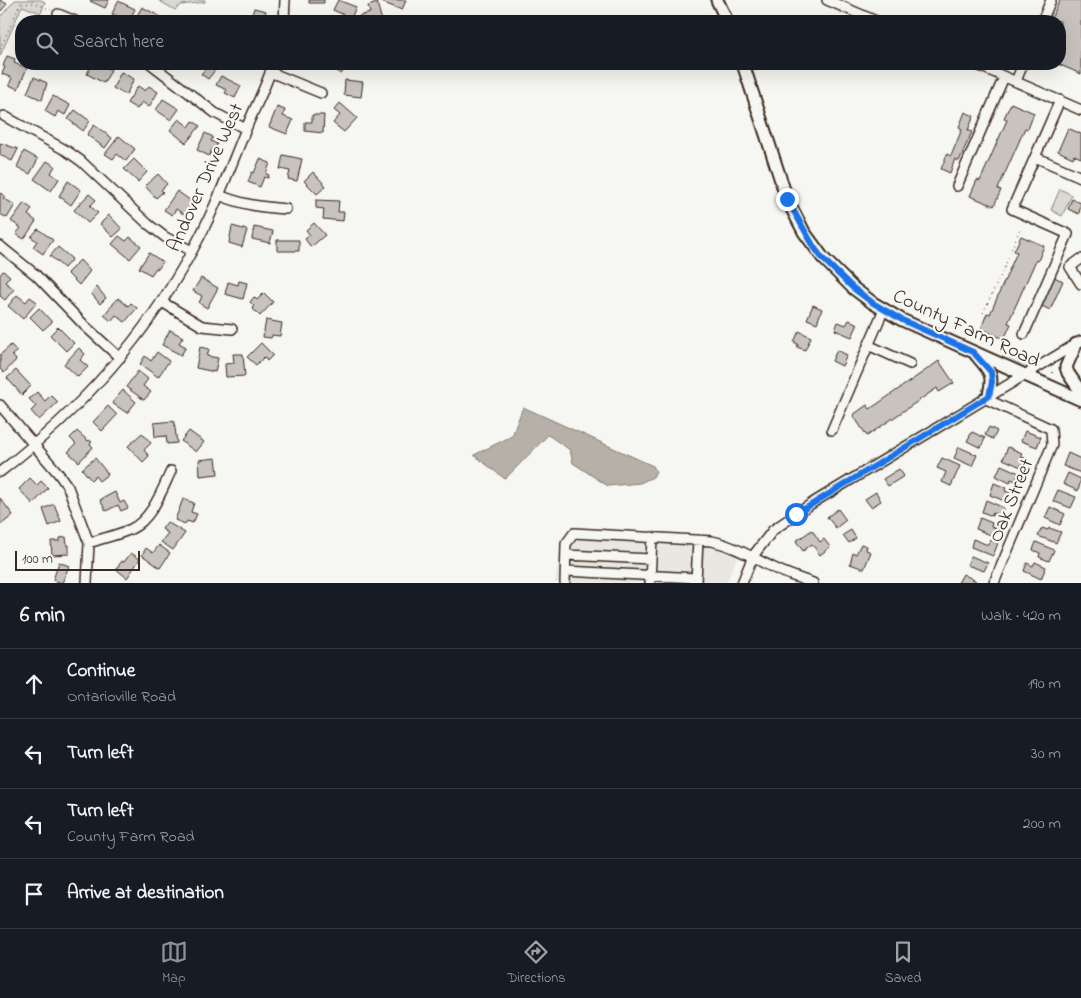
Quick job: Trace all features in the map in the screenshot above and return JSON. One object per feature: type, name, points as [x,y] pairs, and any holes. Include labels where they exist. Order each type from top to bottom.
[{"type":"main road","points":[[716,0],[724,15]]},
{"type":"main road","name":"County Farm Road","points":[[744,70],[787,199],[804,232],[822,258],[853,288],[902,320],[1081,400]]},
{"type":"main road","points":[[1078,342],[1066,367],[1081,392]]},
{"type":"main road","points":[[973,352],[991,372],[992,382],[987,397]]},
{"type":"street","points":[[284,15],[285,0]]},
{"type":"street","points":[[827,0],[862,15]]},
{"type":"street","points":[[1045,15],[1051,0]]},
{"type":"street","points":[[160,70],[215,113],[246,128]]},
{"type":"street","name":"Andover Drive West","points":[[0,472],[34,445],[83,400],[120,358],[162,302],[192,252],[220,195],[271,70]]},
{"type":"street","points":[[276,70],[321,93]]},
{"type":"street","points":[[990,70],[1081,110]]},
{"type":"street","points":[[1016,82],[1021,70]]},
{"type":"street","points":[[957,186],[1004,76]]},
{"type":"street","points":[[1024,334],[1068,234],[1012,209],[1060,100]]},
{"type":"street","points":[[4,116],[67,150],[148,224],[192,252]]},
{"type":"street","points":[[1035,157],[1081,177]]},
{"type":"street","points":[[220,195],[238,203],[286,209]]},
{"type":"street","points":[[0,246],[36,275],[85,326],[120,358]]},
{"type":"street","points":[[1070,267],[1081,259]]},
{"type":"street","points":[[1056,261],[1070,267],[1081,284]]},
{"type":"street","points":[[162,302],[202,326],[232,329]]},
{"type":"street","points":[[832,430],[884,309]]},
{"type":"street","points":[[742,583],[753,556],[773,530],[796,514],[1078,342]]},
{"type":"street","points":[[868,346],[910,364]]},
{"type":"street","name":"Oak Street","points":[[987,397],[1051,429],[1052,445],[994,583]]},
{"type":"street","points":[[0,405],[68,487],[89,543],[86,583]]},
{"type":"street","points":[[89,543],[132,528],[142,521],[159,497],[171,471]]},
{"type":"street","points":[[565,583],[566,544],[574,533],[712,541],[725,544],[753,556],[773,568],[813,583]]},
{"type":"street","points":[[650,579],[652,538]]},
{"type":"street","points":[[566,571],[650,579],[696,580],[698,540]]},
{"type":"street","points":[[566,554],[651,559]]},
{"type":"path","points":[[0,49],[22,0]]},
{"type":"path","points":[[31,0],[58,14]]},
{"type":"path","points":[[20,4],[35,2]]},
{"type":"path","points":[[983,313],[1003,272],[1021,226]]},
{"type":"path","points":[[1053,367],[1056,370]]},
{"type":"shaded area","points":[[15,0],[41,0],[45,2],[41,13],[22,6],[18,15],[15,15],[15,22],[0,56],[0,17]]},
{"type":"shaded area","points":[[158,0],[205,0],[205,2],[181,5],[175,10]]},
{"type":"shaded area","points":[[1060,189],[1072,195],[1062,216],[1051,210]]},
{"type":"shaded area","points":[[523,407],[653,466],[656,471],[653,477],[640,483],[608,486],[573,463],[570,450],[548,435],[505,479],[474,455],[512,436]]},
{"type":"shaded area","points":[[571,529],[711,538],[725,540],[744,547],[726,583],[555,583],[562,539]]},
{"type":"building","points":[[0,0],[7,4],[0,12]]},
{"type":"building","points":[[91,0],[109,0],[105,8]]},
{"type":"building","points":[[309,0],[324,0],[324,3],[309,3]]},
{"type":"building","points":[[338,0],[356,7],[352,15],[344,15],[333,10]]},
{"type":"building","points":[[382,0],[406,0],[402,10],[381,2]]},
{"type":"building","points":[[1060,0],[1081,0],[1081,74],[1066,67],[1066,15],[1053,15]]},
{"type":"building","points":[[118,1],[135,9],[132,15],[112,14]]},
{"type":"building","points":[[377,3],[380,15],[363,15],[370,13],[368,6]]},
{"type":"building","points":[[142,7],[157,15],[137,15]]},
{"type":"building","points":[[254,8],[266,11],[265,15],[252,15]]},
{"type":"building","points":[[7,56],[15,59],[15,70],[26,70],[18,89],[9,85],[12,78],[2,74],[5,67],[3,66]]},
{"type":"building","points":[[89,70],[111,70],[104,83],[87,74]]},
{"type":"building","points":[[204,70],[215,70],[208,79],[201,74]]},
{"type":"building","points":[[336,70],[345,70],[341,74]]},
{"type":"building","points":[[121,72],[134,79],[126,95],[113,88]]},
{"type":"building","points":[[221,76],[241,86],[235,98],[225,93],[227,90],[216,85]]},
{"type":"building","points":[[34,77],[47,83],[42,100],[27,93]]},
{"type":"building","points":[[345,80],[363,82],[361,97],[344,95]]},
{"type":"building","points":[[138,86],[145,91],[149,86],[158,92],[149,107],[142,102],[137,109],[127,103]]},
{"type":"building","points":[[53,96],[70,105],[65,115],[58,111],[55,117],[45,111]]},
{"type":"building","points":[[163,99],[179,109],[171,120],[156,110]]},
{"type":"building","points":[[340,103],[357,118],[344,132],[333,123],[340,115],[334,110]]},
{"type":"building","points":[[1011,103],[1034,113],[1028,129],[1025,128],[998,189],[1001,190],[994,206],[970,196],[977,180],[980,181],[1007,120],[1004,118]]},
{"type":"building","points":[[277,107],[285,110],[283,116],[293,120],[287,134],[269,127]]},
{"type":"building","points":[[75,110],[90,121],[83,131],[68,119]]},
{"type":"building","points":[[965,112],[974,116],[968,130],[972,132],[959,161],[955,159],[950,173],[941,169],[947,154],[951,156],[962,129],[959,127]]},
{"type":"building","points":[[312,115],[324,115],[323,133],[305,131],[305,122],[312,122]]},
{"type":"building","points":[[179,119],[189,127],[193,121],[200,126],[186,143],[170,130]]},
{"type":"building","points":[[94,125],[112,138],[105,148],[87,135]]},
{"type":"building","points":[[1068,128],[1081,134],[1081,158],[1074,155],[1073,158],[1058,151]]},
{"type":"building","points":[[205,133],[213,137],[211,141],[217,144],[209,156],[197,150]]},
{"type":"building","points":[[119,136],[135,149],[126,161],[117,154],[113,159],[105,154]]},
{"type":"building","points":[[0,143],[18,149],[12,161],[0,155]]},
{"type":"building","points":[[24,151],[38,159],[30,174],[17,167]]},
{"type":"building","points":[[283,155],[302,159],[297,181],[288,179],[290,171],[280,169]]},
{"type":"building","points":[[134,159],[147,172],[138,182],[124,169]]},
{"type":"building","points":[[260,159],[270,163],[266,174],[269,175],[268,178],[264,177],[260,187],[248,182]]},
{"type":"building","points":[[47,161],[55,166],[51,173],[59,179],[51,191],[34,179]]},
{"type":"building","points":[[313,172],[326,186],[317,194],[304,181]]},
{"type":"building","points":[[158,174],[167,184],[161,190],[163,192],[156,198],[145,186]]},
{"type":"building","points":[[68,181],[81,190],[71,205],[59,196]]},
{"type":"building","points":[[177,191],[194,203],[185,215],[176,209],[172,215],[164,210]]},
{"type":"building","points":[[0,193],[5,196],[3,198],[15,205],[7,218],[0,214]]},
{"type":"building","points":[[89,194],[96,200],[90,206],[98,213],[88,223],[74,210]]},
{"type":"building","points":[[1072,199],[1081,203],[1079,214],[1068,209]]},
{"type":"building","points":[[316,200],[339,201],[338,212],[344,212],[343,221],[323,219],[324,209],[316,208]]},
{"type":"building","points":[[24,203],[32,209],[28,215],[36,221],[24,239],[16,234],[21,228],[11,221]]},
{"type":"building","points":[[109,215],[122,229],[113,237],[100,224]]},
{"type":"building","points":[[314,223],[325,235],[311,247],[305,239],[310,235],[306,230]]},
{"type":"building","points":[[232,226],[247,230],[242,247],[229,243]]},
{"type":"building","points":[[254,227],[273,231],[270,243],[252,239]]},
{"type":"building","points":[[38,229],[53,240],[43,254],[33,247],[37,241],[31,237]]},
{"type":"building","points":[[119,236],[126,241],[130,237],[141,246],[130,259],[112,244]]},
{"type":"building","points":[[1021,236],[1044,246],[1008,323],[1011,324],[1004,339],[981,329],[987,313],[990,314],[1017,252],[1014,251]]},
{"type":"building","points":[[277,240],[299,240],[299,251],[277,251]]},
{"type":"building","points":[[58,247],[72,259],[64,268],[50,256]]},
{"type":"building","points":[[149,253],[163,262],[151,275],[139,268]]},
{"type":"building","points":[[80,260],[90,271],[79,285],[67,273]]},
{"type":"building","points":[[3,271],[10,276],[5,282],[14,289],[5,300],[0,296],[0,275]]},
{"type":"building","points":[[1054,277],[1063,281],[1050,310],[1042,306]]},
{"type":"building","points":[[201,278],[218,288],[207,308],[199,303],[202,296],[193,291]]},
{"type":"building","points":[[239,281],[247,283],[243,299],[225,294],[228,282],[238,285]]},
{"type":"building","points":[[97,287],[106,298],[100,304],[91,293]]},
{"type":"building","points":[[264,293],[273,302],[260,316],[252,308],[254,306],[250,302],[254,297],[257,300]]},
{"type":"building","points":[[17,295],[26,302],[30,297],[37,302],[23,319],[8,306]]},
{"type":"building","points":[[118,298],[128,306],[131,303],[137,308],[125,322],[116,315],[111,321],[104,315]]},
{"type":"building","points":[[813,305],[822,309],[817,323],[807,319]]},
{"type":"building","points":[[39,308],[52,322],[43,330],[30,317]]},
{"type":"building","points":[[266,320],[282,323],[280,336],[263,337]]},
{"type":"building","points":[[849,320],[858,324],[852,337],[835,330],[838,322],[846,325]]},
{"type":"building","points":[[58,327],[74,343],[66,351],[50,335]]},
{"type":"building","points":[[170,330],[183,337],[179,343],[186,347],[181,355],[162,345]]},
{"type":"building","points":[[799,331],[811,337],[805,350],[797,347],[798,344],[794,342]]},
{"type":"building","points":[[261,343],[273,355],[267,361],[264,357],[256,365],[247,357]]},
{"type":"building","points":[[11,345],[17,351],[12,355],[16,360],[4,373],[0,369],[0,355]]},
{"type":"building","points":[[200,347],[209,349],[207,356],[218,358],[215,372],[196,368]]},
{"type":"building","points":[[79,348],[85,354],[80,360],[88,367],[78,377],[64,364]]},
{"type":"building","points":[[837,350],[847,355],[842,366],[832,361]]},
{"type":"building","points":[[157,352],[169,361],[158,377],[140,364],[145,356],[151,361]]},
{"type":"building","points":[[233,354],[243,354],[245,376],[226,377],[225,364],[234,363]]},
{"type":"building","points":[[939,361],[954,383],[939,392],[937,388],[867,436],[853,415],[867,405],[870,409]]},
{"type":"building","points":[[16,370],[31,386],[22,395],[7,378]]},
{"type":"building","points":[[138,371],[148,379],[143,386],[151,392],[144,400],[126,387]]},
{"type":"building","points":[[123,390],[136,402],[127,413],[112,403]]},
{"type":"building","points":[[37,392],[45,401],[51,395],[58,402],[39,420],[31,411],[36,406],[29,399]]},
{"type":"building","points":[[108,406],[117,415],[102,431],[93,422]]},
{"type":"building","points":[[174,421],[177,443],[167,444],[166,436],[155,437],[154,423]]},
{"type":"building","points":[[989,427],[997,431],[993,439],[985,435]]},
{"type":"building","points":[[77,431],[88,441],[92,442],[90,444],[93,447],[79,462],[68,452],[76,444],[70,438]]},
{"type":"building","points":[[189,431],[204,442],[196,452],[181,441]]},
{"type":"building","points":[[1025,431],[1041,437],[1037,447],[1021,441]]},
{"type":"building","points":[[972,432],[985,438],[981,448],[967,441]]},
{"type":"building","points":[[142,433],[151,443],[144,450],[149,456],[143,462],[128,446]]},
{"type":"building","points":[[959,447],[977,455],[972,466],[954,458]]},
{"type":"building","points":[[1008,447],[1022,453],[1021,457],[1025,458],[1021,467],[1003,459]]},
{"type":"building","points":[[1068,453],[1081,459],[1081,473],[1063,466]]},
{"type":"building","points":[[95,458],[108,474],[99,481],[95,476],[91,480],[82,469]]},
{"type":"building","points":[[216,458],[218,474],[200,476],[199,460]]},
{"type":"building","points":[[942,458],[960,466],[951,486],[942,482],[946,472],[937,468]]},
{"type":"building","points":[[1001,465],[1019,473],[1015,481],[1011,479],[1010,483],[996,476]]},
{"type":"building","points":[[899,469],[904,476],[888,486],[883,479]]},
{"type":"building","points":[[1068,473],[1081,479],[1078,491],[1063,484]]},
{"type":"building","points":[[30,478],[37,485],[41,481],[48,488],[33,504],[19,489]]},
{"type":"building","points":[[994,483],[1006,488],[1005,491],[1011,493],[1007,502],[990,495]]},
{"type":"building","points":[[1058,490],[1076,497],[1071,508],[1053,501]]},
{"type":"building","points":[[115,492],[120,503],[124,501],[128,508],[121,511],[118,505],[106,511],[100,500]]},
{"type":"building","points":[[876,492],[881,501],[871,507],[865,499]]},
{"type":"building","points":[[0,498],[13,515],[2,524],[0,521]]},
{"type":"building","points":[[183,499],[194,503],[191,512],[197,514],[193,523],[187,521],[185,524],[175,520]]},
{"type":"building","points":[[986,500],[1004,508],[1000,516],[993,513],[992,516],[982,512]]},
{"type":"building","points":[[54,504],[61,521],[49,526],[43,509]]},
{"type":"building","points":[[1050,507],[1065,514],[1060,525],[1045,518]]},
{"type":"building","points":[[838,509],[846,520],[836,528],[827,517]]},
{"type":"building","points":[[980,518],[992,523],[991,526],[996,528],[993,536],[976,529]]},
{"type":"building","points":[[167,522],[185,533],[173,550],[161,542],[168,533],[162,529]]},
{"type":"building","points":[[1042,528],[1061,532],[1056,543],[1038,536]]},
{"type":"building","points":[[812,530],[820,542],[824,539],[830,547],[820,555],[812,544],[803,551],[796,541]]},
{"type":"building","points":[[851,530],[856,538],[849,543],[843,535]]},
{"type":"building","points":[[66,537],[67,545],[69,545],[69,554],[52,555],[51,541],[60,541],[60,538]]},
{"type":"building","points":[[973,539],[988,545],[990,540],[998,543],[993,556],[971,547]]},
{"type":"building","points":[[1036,542],[1054,550],[1049,561],[1039,557],[1040,553],[1033,550]]},
{"type":"building","points":[[861,544],[867,546],[866,550],[871,552],[864,569],[850,564],[853,553],[856,554]]},
{"type":"building","points":[[159,545],[170,553],[160,568],[142,555],[146,548],[153,553]]},
{"type":"building","points":[[131,553],[140,559],[127,578],[116,569]]},
{"type":"building","points":[[971,556],[988,563],[984,571],[967,565]]},
{"type":"building","points":[[59,562],[69,566],[62,583],[53,580]]},
{"type":"building","points":[[1035,562],[1046,567],[1041,579],[1024,571],[1027,563],[1033,566]]},
{"type":"building","points":[[963,574],[976,581],[975,583],[958,583]]},
{"type":"route","points":[[787,199],[804,232],[822,258],[853,288],[873,303],[902,320],[973,352],[991,372],[992,379],[989,396],[796,514]]}]
